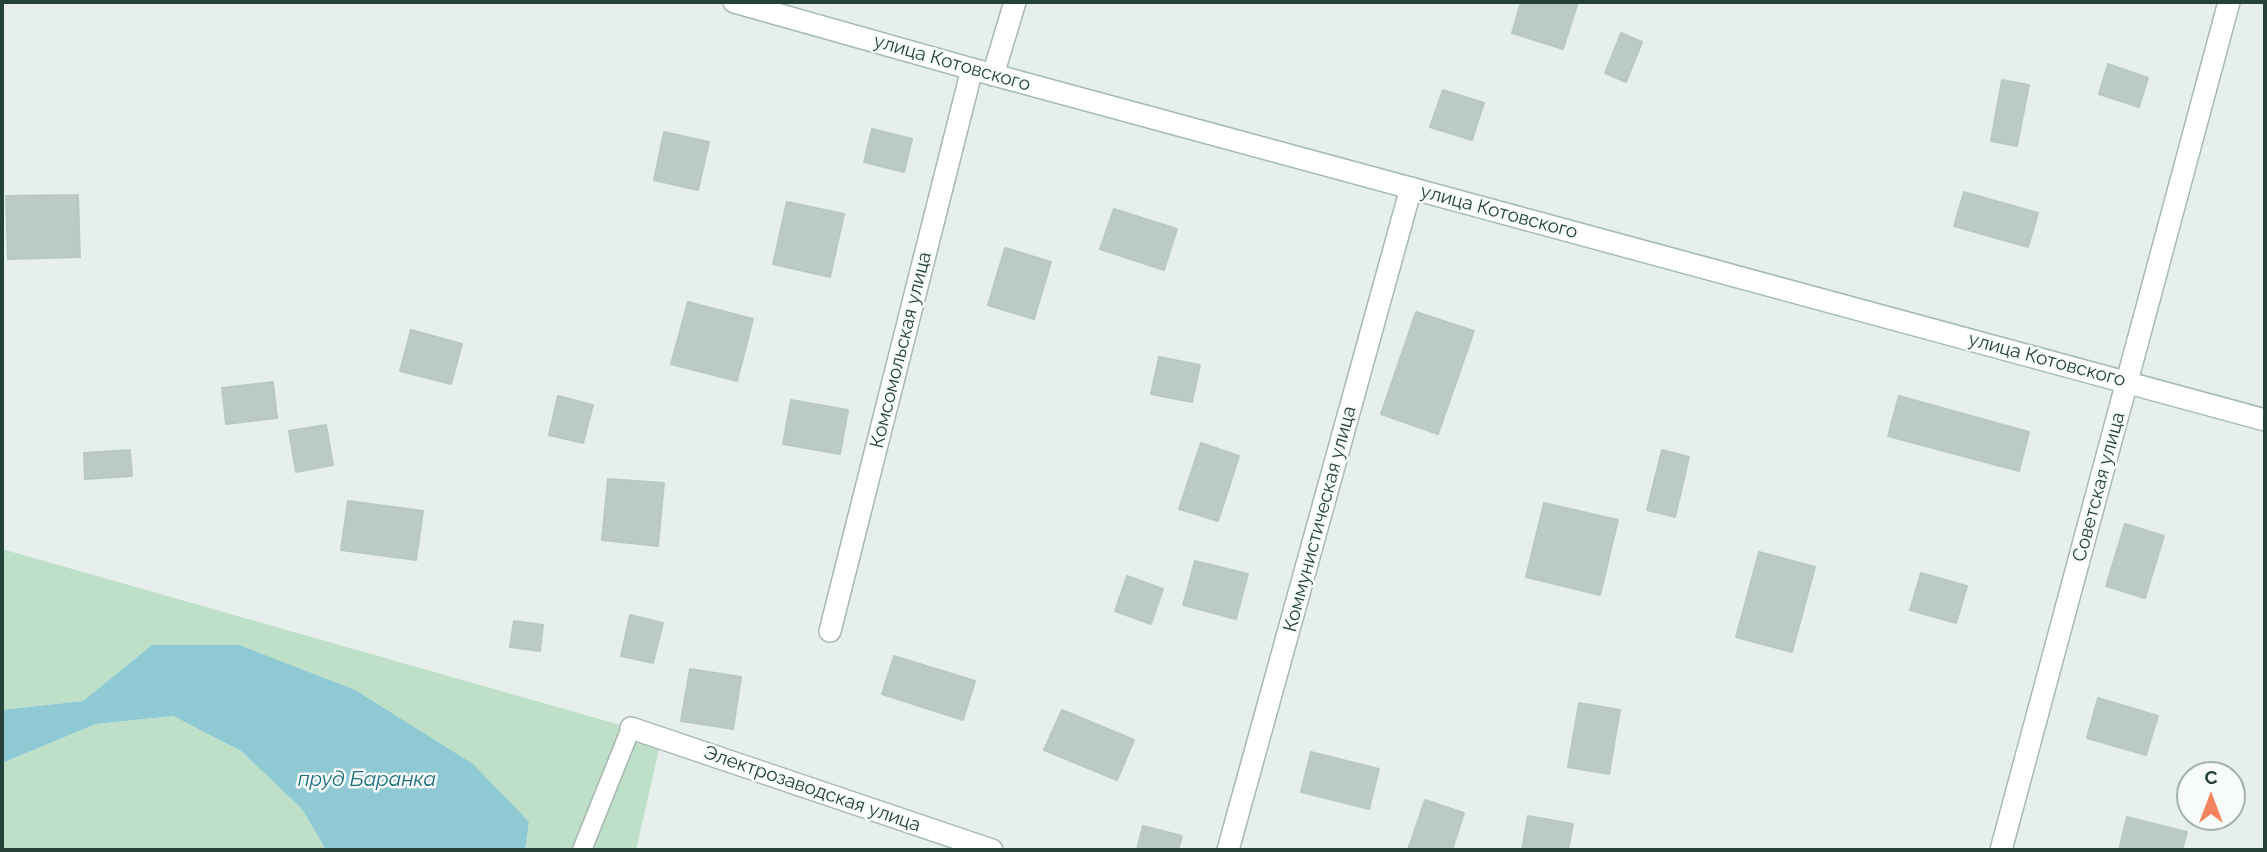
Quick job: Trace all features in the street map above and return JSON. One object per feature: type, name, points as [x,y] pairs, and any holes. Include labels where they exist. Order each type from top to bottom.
[{"type":"street","name":"улица Котовского","points":[[734,2],[993,75],[2265,420]]},
{"type":"street","points":[[993,75],[1015,2]]},
{"type":"street","name":"Советская улица","points":[[2001,850],[2230,2]]},
{"type":"street","name":"Комсомольская улица","points":[[830,631],[972,69]]},
{"type":"street","name":"Коммунистическая улица","points":[[1228,850],[1411,188]]},
{"type":"street","name":"Электрозаводская улица","points":[[631,729],[992,850]]},
{"type":"lane","points":[[582,850],[631,729]]},
{"type":"green space","points":[[2,549],[631,728],[660,745],[636,850],[525,850],[529,822],[152,645],[83,701],[2,710]]},
{"type":"green space","points":[[173,716],[241,751],[302,809],[326,850],[2,850],[2,763],[96,724]]},
{"type":"water","name":"пруд Баранка","points":[[152,645],[239,645],[355,690],[473,764],[529,822],[525,850],[326,850],[302,809],[241,751],[173,716],[96,724],[2,763],[2,710],[83,701]]},
{"type":"building","points":[[1521,2],[1578,2],[1563,49],[1512,33]]},
{"type":"building","points":[[1621,33],[1642,42],[1626,82],[1605,73]]},
{"type":"building","points":[[2108,64],[2148,78],[2139,107],[2099,94]]},
{"type":"building","points":[[2002,80],[2029,85],[2017,146],[1991,141]]},
{"type":"building","points":[[1443,90],[1484,103],[1472,140],[1430,127]]},
{"type":"building","points":[[872,129],[912,139],[904,172],[864,162]]},
{"type":"building","points":[[664,132],[709,142],[698,190],[654,180]]},
{"type":"building","points":[[1964,192],[2038,213],[2028,247],[1954,226]]},
{"type":"building","points":[[78,195],[80,257],[8,259],[6,196]]},
{"type":"building","points":[[787,202],[844,214],[830,277],[773,264]]},
{"type":"building","points":[[1114,209],[1177,229],[1164,270],[1100,249]]},
{"type":"building","points":[[1005,248],[1051,262],[1034,319],[988,305]]},
{"type":"building","points":[[688,302],[753,319],[737,381],[671,364]]},
{"type":"building","points":[[1416,312],[1474,331],[1438,434],[1381,414]]},
{"type":"building","points":[[411,330],[462,344],[451,384],[400,371]]},
{"type":"building","points":[[1159,357],[1200,365],[1192,402],[1151,394]]},
{"type":"building","points":[[273,382],[277,418],[226,424],[222,388]]},
{"type":"building","points":[[558,396],[593,405],[583,443],[549,435]]},
{"type":"building","points":[[1899,396],[2029,432],[2019,471],[1888,436]]},
{"type":"building","points":[[791,400],[848,410],[840,454],[783,444]]},
{"type":"building","points":[[326,425],[333,465],[296,472],[289,431]]},
{"type":"building","points":[[1201,443],[1239,456],[1218,521],[1179,509]]},
{"type":"building","points":[[130,450],[132,476],[85,479],[84,453]]},
{"type":"building","points":[[1662,450],[1689,457],[1675,517],[1647,510]]},
{"type":"building","points":[[608,479],[664,483],[658,546],[602,540]]},
{"type":"building","points":[[348,501],[423,511],[416,560],[341,550]]},
{"type":"building","points":[[1544,503],[1618,520],[1600,595],[1526,577]]},
{"type":"building","points":[[2125,524],[2164,536],[2145,598],[2106,586]]},
{"type":"building","points":[[1759,552],[1815,567],[1792,652],[1736,637]]},
{"type":"building","points":[[1195,561],[1248,574],[1236,619],[1183,605]]},
{"type":"building","points":[[1921,573],[1967,586],[1956,623],[1910,610]]},
{"type":"building","points":[[1127,576],[1163,589],[1151,624],[1115,611]]},
{"type":"building","points":[[630,615],[663,623],[653,663],[621,656]]},
{"type":"building","points":[[514,621],[543,625],[540,651],[510,647]]},
{"type":"building","points":[[894,656],[975,681],[963,720],[882,694]]},
{"type":"building","points":[[690,669],[741,677],[733,729],[681,721]]},
{"type":"building","points":[[2098,698],[2158,716],[2146,755],[2087,738]]},
{"type":"building","points":[[1579,703],[1620,710],[1609,774],[1568,767]]},
{"type":"building","points":[[1062,710],[1134,740],[1117,780],[1044,750]]},
{"type":"building","points":[[1311,752],[1379,769],[1369,809],[1301,792]]},
{"type":"building","points":[[1425,800],[1464,813],[1452,850],[1408,850]]},
{"type":"building","points":[[1528,816],[1573,824],[1568,850],[1522,850]]},
{"type":"building","points":[[2127,817],[2187,832],[2182,850],[2119,850]]},
{"type":"building","points":[[1143,826],[1182,836],[1178,850],[1137,850]]}]
